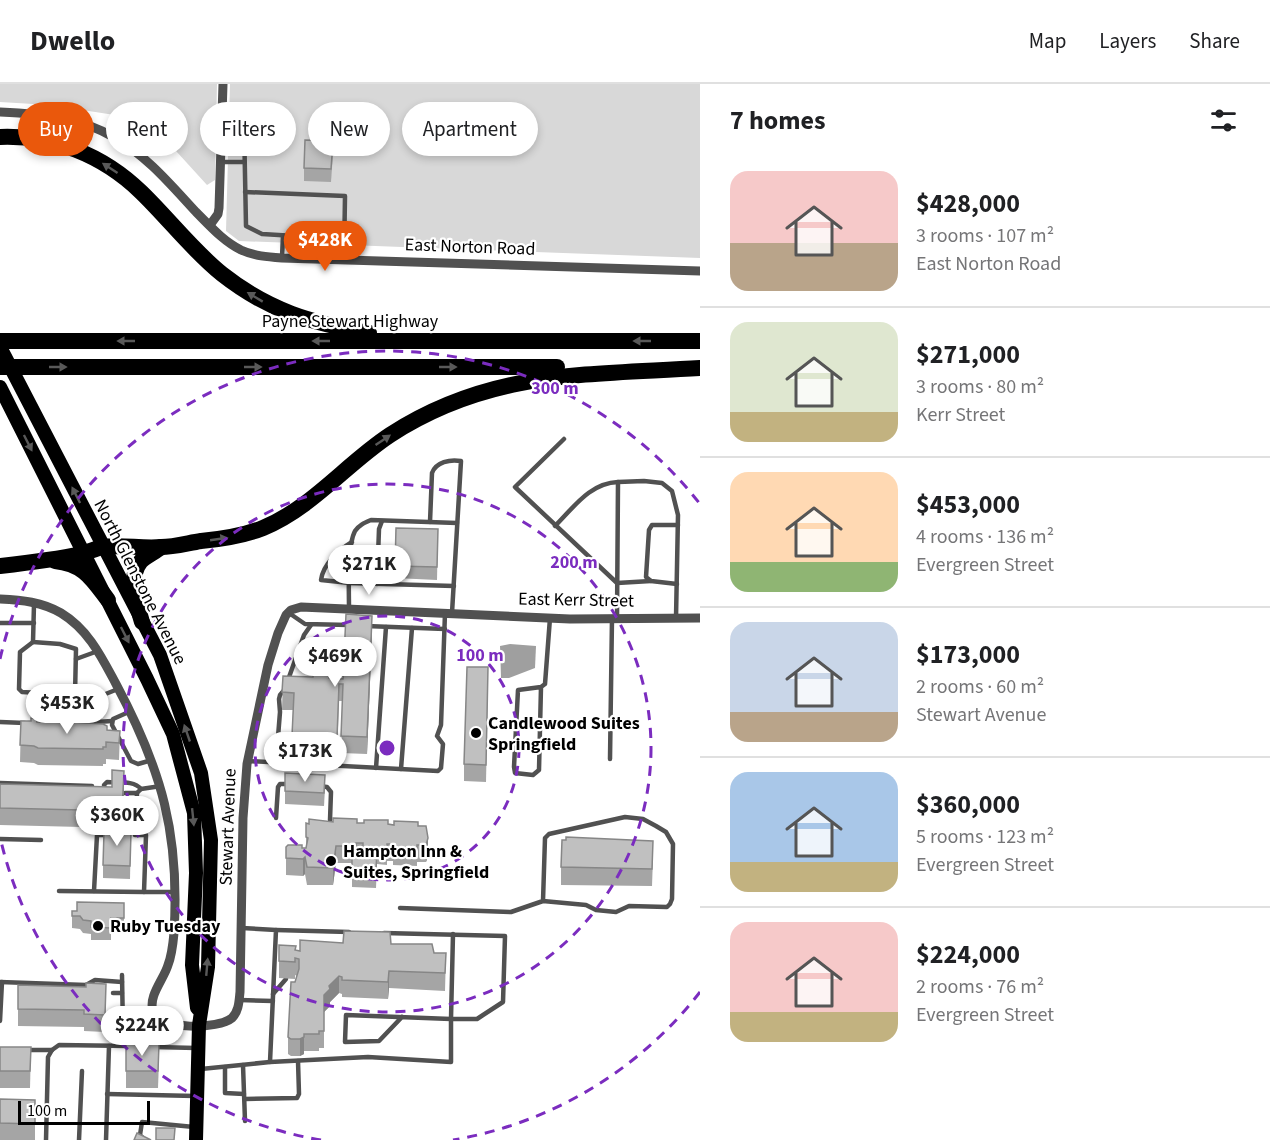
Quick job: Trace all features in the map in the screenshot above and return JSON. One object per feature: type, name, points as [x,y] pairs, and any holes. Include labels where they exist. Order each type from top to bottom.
[{"type":"highway","points":[[0,136],[28,137],[54,142],[99,161],[142,193],[221,273],[262,300],[297,317],[328,326],[393,336],[496,341]]},
{"type":"highway","name":"Payne Stewart Highway","points":[[0,341],[700,341]]},
{"type":"highway","points":[[0,367],[700,368]]},
{"type":"highway","points":[[0,566],[45,561],[103,547],[161,548],[252,532],[276,522],[309,501],[359,458],[391,435],[424,415],[476,393],[512,383],[548,377],[700,368]]},
{"type":"highway","points":[[142,622],[136,604],[135,575],[140,562],[161,548]]},
{"type":"highway","points":[[45,561],[74,564],[89,576],[108,600]]},
{"type":"main road","name":"North Glenstone Avenue","points":[[0,347],[160,655],[201,773],[211,840],[208,967],[199,1025]]},
{"type":"main road","name":"North Glenstone Avenue","points":[[1,389],[173,734],[194,813],[196,873],[192,965],[199,1025],[196,1134]]},
{"type":"street","points":[[210,225],[218,214],[219,208],[223,84]]},
{"type":"street","name":"East Norton Road","points":[[0,112],[65,118],[87,124],[115,138],[153,167],[210,225],[240,249],[256,255],[282,258],[700,271]]},
{"type":"street","points":[[0,599],[34,602],[55,610],[71,620],[86,634],[98,651],[130,711],[152,760],[161,786],[171,830],[174,892],[174,933],[171,954],[169,964],[153,997],[152,1008],[157,1018],[167,1024],[218,1024],[228,1021],[236,1014],[240,1000]]},
{"type":"street","name":"East Kerr Street","points":[[290,611],[301,607],[550,618],[700,618]]},
{"type":"street","name":"Stewart Avenue","points":[[240,1000],[244,807],[248,761],[273,648],[284,618],[290,611]]},
{"type":"lane","points":[[244,156],[246,226],[262,234],[345,239]]},
{"type":"lane","points":[[221,162],[244,162]]},
{"type":"lane","points":[[246,192],[345,196],[344,260]]},
{"type":"lane","points":[[282,258],[283,236]]},
{"type":"lane","points":[[564,439],[515,487],[617,583],[651,581],[677,584]]},
{"type":"lane","points":[[248,761],[438,771],[443,766],[443,744],[437,736],[441,726],[445,629],[454,586],[461,461],[440,463],[435,467],[432,473],[430,522]]},
{"type":"lane","points":[[555,526],[595,487],[606,482],[662,483],[672,491],[676,503],[678,525],[676,618]]},
{"type":"lane","points":[[610,759],[617,583],[618,482]]},
{"type":"lane","points":[[349,609],[352,542],[356,531],[362,524],[371,520],[458,523]]},
{"type":"lane","points":[[377,584],[379,529],[382,521]]},
{"type":"lane","points":[[651,581],[646,578],[649,530],[652,525],[678,525]]},
{"type":"lane","points":[[352,542],[339,550],[322,573],[321,580],[454,586]]},
{"type":"lane","points":[[33,642],[34,602]]},
{"type":"lane","points":[[290,611],[299,621],[311,625],[354,625]]},
{"type":"lane","points":[[541,687],[539,770],[533,775],[515,773],[518,690],[541,687],[545,684],[550,618]]},
{"type":"lane","points":[[0,623],[34,623]]},
{"type":"lane","points":[[276,762],[280,694],[285,689],[304,635],[311,625]]},
{"type":"lane","points":[[364,626],[445,629]]},
{"type":"lane","points":[[376,768],[386,627]]},
{"type":"lane","points":[[401,769],[412,628]]},
{"type":"lane","points":[[75,694],[76,649],[60,644],[33,642],[20,652],[19,688],[22,692],[75,694],[103,695],[118,689]]},
{"type":"lane","points":[[76,659],[98,651]]},
{"type":"lane","points":[[77,724],[111,721],[130,711]]},
{"type":"lane","points":[[111,721],[130,761],[138,764],[152,760]]},
{"type":"lane","points":[[0,722],[33,723]]},
{"type":"lane","points":[[104,787],[107,782],[129,783],[137,784],[141,789]]},
{"type":"lane","points":[[0,783],[104,787],[106,791],[111,792]]},
{"type":"lane","points":[[276,818],[278,787],[280,784],[292,784]]},
{"type":"lane","points":[[135,835],[137,793],[141,789],[161,786]]},
{"type":"lane","points":[[315,786],[327,787],[331,792],[330,820]]},
{"type":"lane","points":[[125,793],[137,793]]},
{"type":"lane","points":[[400,908],[511,912],[543,902],[586,905],[596,910],[616,912],[629,906],[667,907],[672,899],[674,851],[671,838],[661,829],[643,819],[625,817],[549,834],[545,838],[543,902]]},
{"type":"lane","points":[[94,891],[97,835],[116,835]]},
{"type":"lane","points":[[125,835],[146,835],[144,892]]},
{"type":"lane","points":[[0,840],[41,840]]},
{"type":"lane","points":[[59,891],[174,892]]},
{"type":"lane","points":[[242,928],[359,932]]},
{"type":"lane","points":[[270,1062],[276,930]]},
{"type":"lane","points":[[382,933],[505,936],[503,1002],[477,1018],[346,1015],[345,1042],[379,1041],[402,1017]]},
{"type":"lane","points":[[198,1069],[270,1062],[368,1057],[451,1062],[453,934]]},
{"type":"lane","points":[[275,946],[281,954]]},
{"type":"lane","points":[[122,975],[123,1031]]},
{"type":"lane","points":[[273,998],[286,979]]},
{"type":"lane","points":[[0,1021],[1,982],[86,985],[95,980],[122,982]]},
{"type":"lane","points":[[86,985],[92,989]]},
{"type":"lane","points":[[112,993],[122,993]]},
{"type":"lane","points":[[240,1000],[273,998]]},
{"type":"lane","points":[[46,1140],[48,1058],[52,1050],[59,1044],[141,1046]]},
{"type":"lane","points":[[106,1140],[109,1046]]},
{"type":"lane","points":[[151,1047],[199,1048]]},
{"type":"lane","points":[[21,1050],[52,1050]]},
{"type":"lane","points":[[225,1066],[225,1093],[245,1097],[297,1098],[299,1094],[298,1061]]},
{"type":"lane","points":[[243,1065],[245,1121]]},
{"type":"lane","points":[[79,1140],[82,1071]]},
{"type":"lane","points":[[107,1094],[198,1096]]},
{"type":"lane","points":[[35,1101],[47,1101]]},
{"type":"lane","points":[[145,1140],[140,1135],[142,1122],[172,1125],[196,1134]]},
{"type":"lane","points":[[163,1124],[163,1132]]},
{"type":"lane","points":[[172,1125],[172,1132]]},
{"type":"shaded area","points":[[0,84],[217,84],[217,102],[200,102],[200,156],[216,156],[215,180],[207,185],[181,156],[188,156],[188,102],[106,102],[106,114],[94,112],[94,102],[0,102]]},
{"type":"shaded area","points":[[230,84],[700,84],[700,258],[239,241],[226,231],[228,156],[296,156],[296,102],[230,102]]},
{"type":"shaded area","points":[[510,644],[536,646],[535,668],[509,678],[501,678],[500,646]]},
{"type":"building","points":[[305,140],[308,140],[308,156],[332,156],[331,169],[304,168]]},
{"type":"building","points":[[396,528],[438,529],[437,567],[395,566]]},
{"type":"building","points":[[346,614],[372,616],[367,737],[341,736],[343,684],[339,684],[337,738],[292,736],[294,693],[282,692],[283,676],[313,677],[315,650],[317,645],[322,643],[329,649],[329,678],[343,679]]},
{"type":"building","name":"Candlewood Suites Springfield","points":[[467,667],[488,667],[486,765],[464,764]]},
{"type":"building","points":[[67,715],[73,715],[73,722],[103,724],[107,726],[107,730],[120,731],[119,743],[106,742],[106,747],[103,749],[38,748],[20,745],[21,721],[31,721],[31,718],[37,718],[37,722],[66,722]]},
{"type":"building","points":[[112,770],[124,771],[122,811],[0,808],[0,784],[112,787]]},
{"type":"building","points":[[285,773],[325,775],[324,793],[285,791]]},
{"type":"building","points":[[333,818],[357,819],[357,823],[364,823],[364,820],[388,820],[388,824],[394,825],[394,821],[418,822],[418,826],[426,826],[428,838],[426,845],[417,845],[417,849],[393,848],[393,844],[387,844],[387,848],[377,847],[376,871],[352,870],[352,851],[363,848],[363,843],[356,843],[356,846],[336,846],[333,868],[307,867],[305,857],[303,859],[286,858],[288,845],[302,845],[302,848],[306,848],[308,838],[306,837],[306,823],[309,824],[309,819],[333,822]]},
{"type":"building","points":[[107,828],[127,829],[127,833],[131,833],[130,866],[103,865],[104,832],[107,832]]},
{"type":"building","points":[[566,837],[653,841],[652,869],[561,867],[562,840],[566,840]]},
{"type":"building","points":[[77,902],[124,903],[124,918],[111,918],[111,928],[91,927],[91,921],[83,920],[80,916],[72,916],[72,911],[77,911]]},
{"type":"building","points":[[344,931],[390,932],[391,944],[432,944],[434,953],[446,953],[445,973],[389,971],[388,982],[342,980],[339,976],[324,995],[324,1031],[319,1031],[319,1034],[304,1034],[304,1037],[300,1039],[291,1039],[288,1037],[291,982],[295,982],[299,959],[295,958],[295,962],[279,961],[279,945],[296,946],[295,950],[300,951],[300,940],[343,943]]},
{"type":"building","points":[[86,983],[106,984],[105,1015],[84,1014],[84,1010],[18,1009],[18,985],[86,987]]},
{"type":"building","points":[[126,1043],[159,1044],[158,1071],[126,1071]]},
{"type":"building","points":[[0,1047],[31,1047],[30,1071],[0,1071]]},
{"type":"building","points":[[0,1099],[35,1100],[35,1124],[0,1123]]},
{"type":"building","points":[[156,1128],[175,1128],[174,1140],[156,1140]]},
{"type":"building","points":[[137,1133],[151,1140],[134,1140]]},
{"type":"place","name":"Candlewood Suites Springfield","points":[[476,733]]},
{"type":"place","name":"Hampton Inn & Suites, Springfield","points":[[331,861]]},
{"type":"place","name":"Ruby Tuesday","points":[[98,926]]}]
